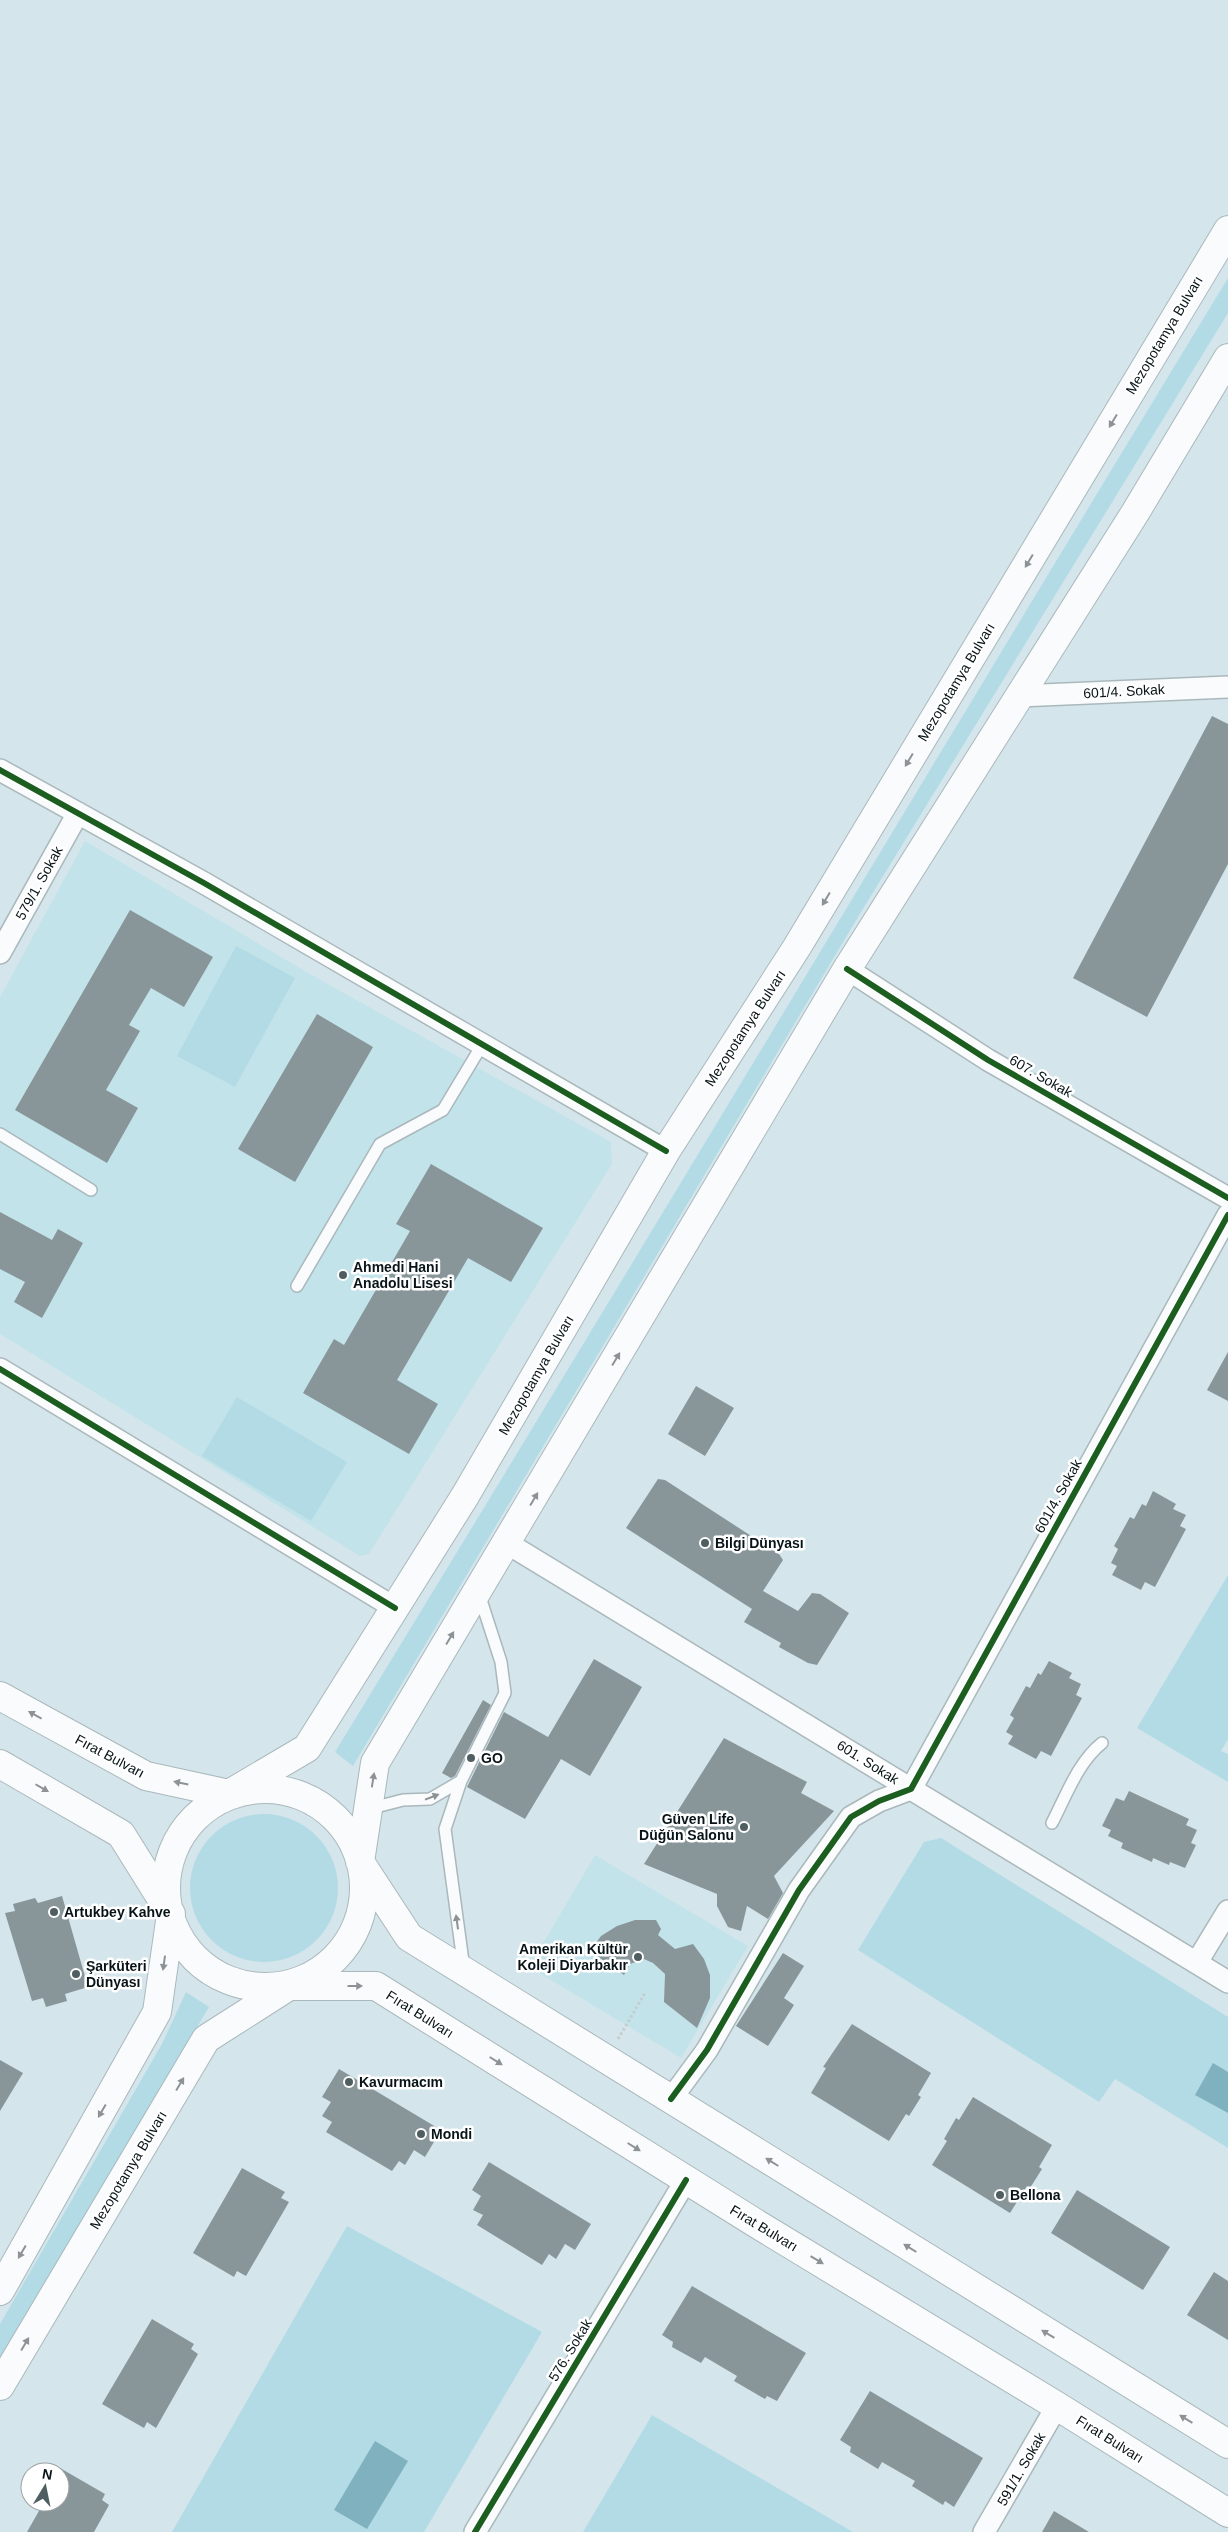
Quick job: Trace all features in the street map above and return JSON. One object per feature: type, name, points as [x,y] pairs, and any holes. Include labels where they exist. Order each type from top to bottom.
[{"type":"main road","name":"Mezopotamya Bulvarı","points":[[171,1914],[166,1886],[171,1857],[184,1831],[205,1810],[307,1748],[465,1496],[666,1151],[797,947],[1228,230]]},
{"type":"main road","points":[[288,1986],[320,1971],[343,1951],[358,1924],[365,1893],[360,1862],[376,1763],[847,969],[1136,513],[1228,358]]},
{"type":"main road","name":"Fırat Bulvarı","points":[[0,1696],[146,1776],[229,1794]]},
{"type":"main road","points":[[0,1764],[121,1834],[171,1914],[157,2012],[0,2291]]},
{"type":"main road","points":[[229,1794],[263,1789],[296,1794],[325,1809],[348,1833],[360,1862],[409,1937],[1228,2444]]},
{"type":"main road","name":"Fırat Bulvarı","points":[[171,1914],[183,1944],[204,1966],[231,1981],[261,1988],[288,1986],[376,1986],[686,2180],[1057,2406],[1228,2513]]},
{"type":"main road","name":"Mezopotamya Bulvarı","points":[[0,2386],[206,2039],[288,1986]]},
{"type":"street","name":"601/4. Sokak","points":[[1020,696],[1228,686]]},
{"type":"street","points":[[0,770],[204,883],[666,1151]]},
{"type":"street","name":"579/1. Sokak","points":[[0,953],[78,813]]},
{"type":"street","name":"607. Sokak","points":[[847,969],[988,1060],[1228,1198]]},
{"type":"street","name":"601/4. Sokak","points":[[911,1789],[1228,1215]]},
{"type":"street","points":[[0,1368],[395,1608]]},
{"type":"street","name":"601. Sokak","points":[[507,1543],[1228,1982]]},
{"type":"street","points":[[671,2099],[707,2050],[799,1890],[851,1817],[879,1801],[911,1789]]},
{"type":"street","points":[[1197,1962],[1228,1911]]},
{"type":"street","name":"576. Sokak","points":[[474,2532],[686,2180]]},
{"type":"street","name":"591/1. Sokak","points":[[984,2532],[1057,2406]]},
{"type":"lane","points":[[297,1286],[380,1144],[443,1110],[482,1045]]},
{"type":"lane","points":[[0,1134],[91,1190]]},
{"type":"lane","points":[[464,1970],[445,1829],[461,1781],[505,1693],[501,1662],[478,1592]]},
{"type":"lane","points":[[1052,1823],[1081,1766],[1093,1750],[1102,1743]]},
{"type":"lane","points":[[368,1810],[403,1800],[430,1800],[461,1781]]},
{"type":"path","points":[[606,2058],[645,1993]]},
{"type":"shaded area","points":[[1228,278],[1228,313],[858,917],[353,1766],[335,1752]]},
{"type":"shaded area","name":"Ahmedi Hani Anadolu Lisesi","points":[[85,841],[310,974],[611,1142],[612,1164],[369,1554],[360,1556],[0,1334],[0,997]]},
{"type":"shaded area","points":[[236,946],[295,978],[235,1087],[177,1056]]},
{"type":"shaded area","points":[[237,1397],[347,1462],[311,1521],[202,1456]]},
{"type":"shaded area","points":[[1228,1575],[1228,1739],[1221,1751],[1228,1754],[1228,1782],[1137,1728]]},
{"type":"shaded area","points":[[264,1814],[292,1820],[316,1836],[332,1860],[338,1888],[332,1916],[316,1940],[292,1956],[264,1962],[236,1956],[212,1940],[196,1916],[190,1888],[196,1860],[212,1836],[236,1820]]},
{"type":"shaded area","points":[[941,1838],[1228,2017],[1228,2148],[1115,2079],[1099,2102],[858,1950],[924,1842]]},
{"type":"shaded area","name":"Amerikan Kültür Koleji Diyarbakır","points":[[595,1855],[748,1946],[681,2058],[529,1967]]},
{"type":"shaded area","points":[[186,1992],[209,2007],[0,2362],[0,2324],[162,2044]]},
{"type":"shaded area","points":[[1213,2063],[1228,2072],[1228,2113],[1195,2095]]},
{"type":"shaded area","points":[[347,2226],[542,2332],[424,2532],[172,2532]]},
{"type":"shaded area","points":[[652,2415],[853,2532],[583,2532]]},
{"type":"shaded area","points":[[375,2441],[408,2461],[367,2529],[334,2510]]},
{"type":"building","points":[[1212,716],[1228,724],[1228,864],[1147,1017],[1073,978]]},
{"type":"building","points":[[130,910],[213,957],[184,1007],[151,988],[129,1025],[140,1031],[106,1090],[138,1108],[107,1163],[15,1110]]},
{"type":"building","points":[[317,1014],[373,1047],[295,1182],[238,1149]]},
{"type":"building","points":[[431,1164],[543,1228],[511,1282],[468,1258],[397,1380],[438,1404],[409,1454],[303,1393],[334,1339],[344,1345],[410,1231],[396,1224]]},
{"type":"building","points":[[0,1212],[52,1240],[58,1229],[83,1243],[42,1318],[14,1302],[25,1282],[0,1269]]},
{"type":"building","points":[[1228,1352],[1228,1401],[1207,1390]]},
{"type":"building","points":[[696,1386],[734,1408],[705,1456],[668,1434]]},
{"type":"building","name":"Bilgi Dünyası","points":[[658,1479],[665,1480],[779,1554],[783,1560],[763,1591],[798,1611],[812,1593],[820,1594],[849,1613],[817,1665],[808,1663],[779,1647],[781,1643],[744,1622],[752,1609],[626,1528]]},
{"type":"building","points":[[1153,1491],[1176,1504],[1173,1509],[1186,1515],[1180,1526],[1186,1529],[1155,1587],[1145,1582],[1141,1590],[1112,1575],[1117,1566],[1111,1563],[1118,1549],[1114,1546],[1130,1517],[1134,1519],[1142,1504],[1146,1506]]},
{"type":"building","points":[[594,1659],[642,1687],[590,1776],[561,1759],[525,1819],[467,1787],[504,1712],[548,1737]]},
{"type":"building","points":[[1049,1661],[1072,1673],[1069,1678],[1081,1684],[1076,1695],[1082,1698],[1051,1756],[1041,1751],[1036,1759],[1008,1744],[1013,1736],[1006,1732],[1014,1718],[1010,1715],[1026,1686],[1030,1688],[1038,1673],[1041,1675]]},
{"type":"building","points":[[483,1700],[491,1705],[455,1776],[451,1778],[442,1773]]},
{"type":"building","name":"Güven Life Düğün Salonu","points":[[724,1738],[807,1782],[801,1793],[834,1811],[774,1876],[783,1893],[768,1919],[747,1906],[741,1931],[728,1927],[717,1906],[717,1894],[644,1864]]},
{"type":"building","points":[[1129,1791],[1189,1819],[1186,1825],[1197,1830],[1191,1843],[1196,1845],[1185,1868],[1170,1862],[1169,1865],[1153,1858],[1152,1862],[1121,1848],[1123,1843],[1108,1836],[1111,1830],[1102,1826],[1116,1798],[1124,1801]]},
{"type":"building","points":[[62,1896],[88,1987],[65,1994],[67,2001],[46,2007],[43,1998],[32,2001],[5,1913],[15,1911],[13,1904],[35,1898],[38,1903]]},
{"type":"building","points":[[635,1920],[656,1920],[661,1929],[658,1935],[675,1949],[693,1944],[704,1959],[710,1975],[710,1998],[697,2028],[664,2002],[665,1974],[653,1963],[644,1959],[630,1964],[624,1975],[590,1951],[601,1936],[617,1926]]},
{"type":"building","points":[[783,1953],[804,1966],[784,1998],[794,2005],[768,2046],[736,2026]]},
{"type":"building","points":[[852,2024],[931,2073],[918,2095],[921,2097],[909,2116],[906,2114],[889,2141],[811,2093],[826,2068],[823,2067]]},
{"type":"building","points":[[0,2060],[23,2073],[0,2111]]},
{"type":"building","points":[[339,2069],[441,2130],[425,2157],[414,2150],[405,2165],[399,2161],[392,2171],[326,2132],[332,2122],[322,2116],[331,2102],[322,2097]]},
{"type":"building","points":[[973,2097],[1052,2145],[1039,2167],[1042,2169],[1030,2188],[1027,2186],[1010,2213],[932,2165],[947,2141],[944,2139],[956,2118],[959,2120]]},
{"type":"building","points":[[489,2162],[591,2224],[575,2250],[565,2244],[556,2259],[549,2254],[542,2265],[477,2225],[483,2215],[473,2210],[481,2196],[472,2190]]},
{"type":"building","points":[[242,2168],[285,2192],[281,2198],[289,2202],[246,2276],[237,2271],[234,2277],[193,2253]]},
{"type":"building","points":[[1077,2190],[1170,2247],[1143,2290],[1051,2233]]},
{"type":"building","points":[[1214,2272],[1228,2281],[1228,2340],[1187,2315]]},
{"type":"building","points":[[692,2286],[806,2353],[777,2401],[767,2396],[765,2399],[734,2381],[737,2376],[705,2357],[701,2363],[672,2347],[673,2342],[662,2335]]},
{"type":"building","points":[[152,2319],[194,2344],[191,2349],[198,2354],[156,2428],[147,2422],[144,2428],[102,2404]]},
{"type":"building","points":[[870,2391],[983,2458],[954,2507],[945,2501],[943,2505],[912,2486],[915,2481],[882,2462],[878,2469],[850,2452],[851,2447],[840,2440]]},
{"type":"building","points":[[70,2474],[105,2494],[102,2500],[109,2505],[94,2532],[27,2532],[38,2512],[70,2512]]},
{"type":"building","points":[[1054,2511],[1089,2532],[1042,2532]]},
{"type":"cycle path","points":[[0,770],[204,883],[666,1151]]},
{"type":"cycle path","points":[[847,969],[988,1060],[1228,1198]]},
{"type":"cycle path","points":[[671,2099],[707,2050],[799,1890],[851,1817],[879,1801],[911,1789],[1228,1215]]},
{"type":"cycle path","points":[[0,1369],[395,1608]]},
{"type":"cycle path","points":[[475,2532],[686,2180]]},
{"type":"place","name":"Ahmedi Hani Anadolu Lisesi","points":[[343,1275]]},
{"type":"place","name":"Bilgi Dünyası","points":[[705,1543]]},
{"type":"place","name":"GO","points":[[471,1758]]},
{"type":"place","name":"Güven Life Düğün Salonu","points":[[744,1827]]},
{"type":"place","name":"Artukbey Kahve","points":[[54,1912]]},
{"type":"place","name":"Amerikan Kültür Koleji Diyarbakır","points":[[638,1957]]},
{"type":"place","name":"Şarküteri Dünyası","points":[[76,1974]]},
{"type":"place","name":"Kavurmacım","points":[[349,2082]]},
{"type":"place","name":"Mondi","points":[[421,2134]]},
{"type":"place","name":"Bellona","points":[[1000,2195]]}]
